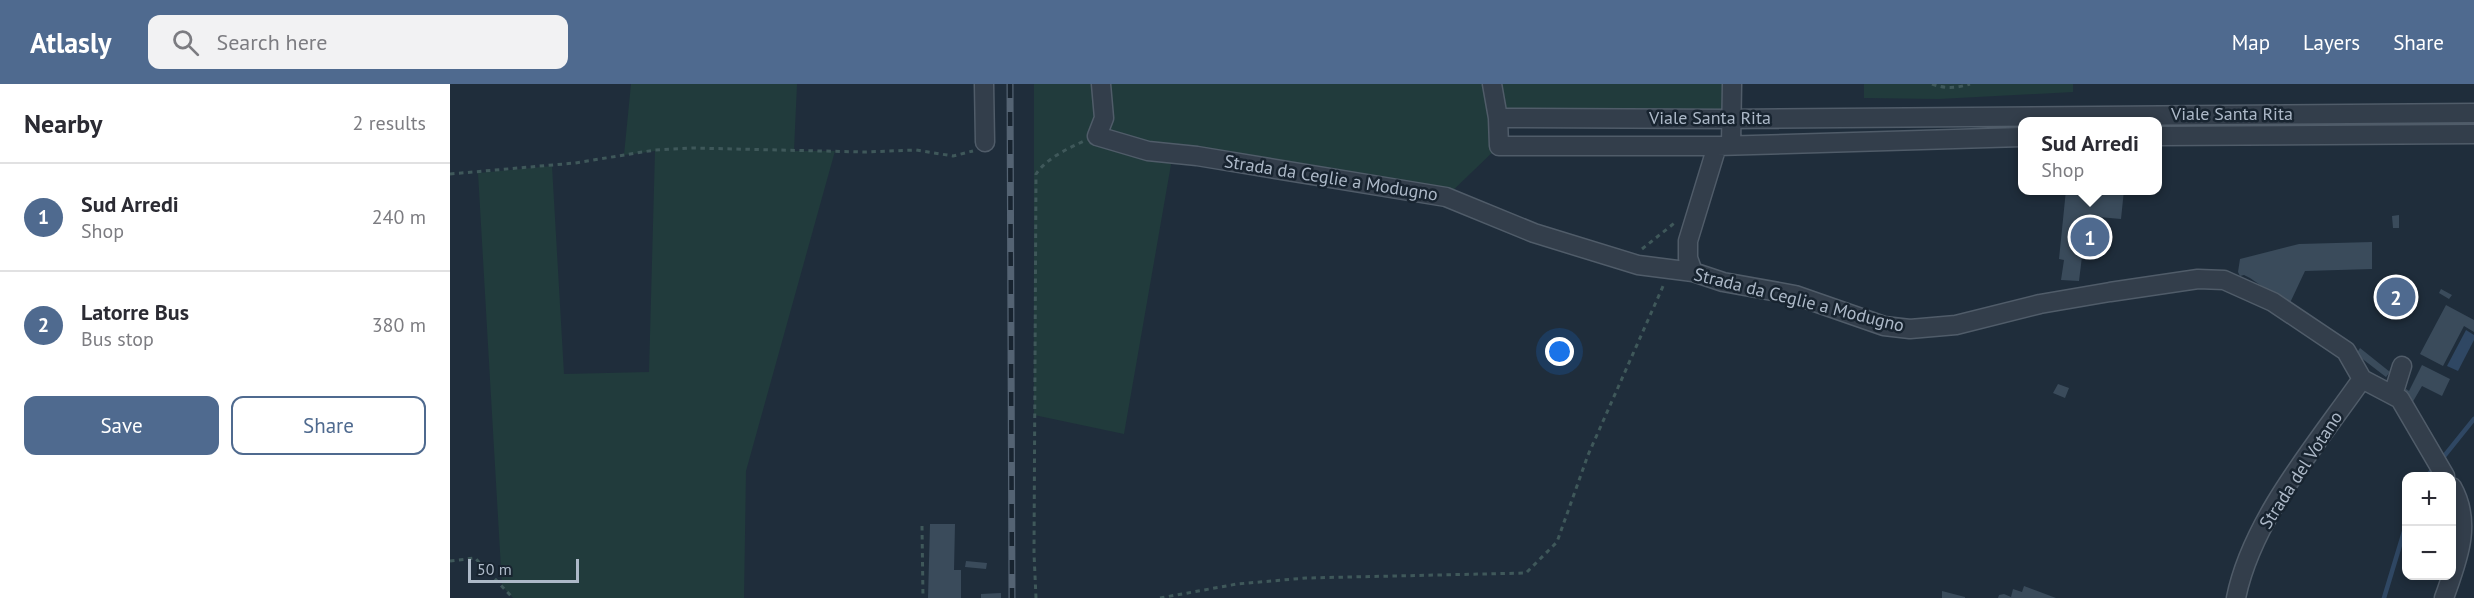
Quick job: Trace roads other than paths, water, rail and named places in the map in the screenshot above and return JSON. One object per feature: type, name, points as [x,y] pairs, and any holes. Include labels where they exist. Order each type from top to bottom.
[{"type":"street","points":[[984,84],[985,142]]},
{"type":"street","name":"Strada da Ceglie a Modugno","points":[[1101,84],[1104,117],[1097,136],[1148,151],[1197,156],[1446,197],[1534,233],[1638,265],[1693,272],[1723,282],[1795,295],[1884,326],[1910,329],[1956,326],[2040,304],[2198,279],[2224,280],[2273,302],[2346,351],[2362,379]]},
{"type":"street","points":[[1492,84],[1498,118]]},
{"type":"street","points":[[1693,272],[1688,258],[1688,241],[1724,146],[1731,119],[1732,84]]},
{"type":"street","name":"Viale Santa Rita","points":[[2018,137],[1724,146],[1499,146],[1498,118],[1731,119],[2474,113]]},
{"type":"street","points":[[1966,138],[1967,116]]},
{"type":"street","name":"Viale Santa Rita","points":[[2162,136],[2474,134]]},
{"type":"street","points":[[2393,395],[2402,366]]},
{"type":"street","points":[[2362,379],[2400,399],[2442,472]]},
{"type":"street","name":"Strada del Votano","points":[[2236,598],[2241,574],[2268,515],[2362,379]]},
{"type":"street","points":[[2444,598],[2462,545],[2459,499],[2456,494]]},
{"type":"water","points":[[2466,330],[2474,335],[2474,340],[2458,371],[2447,366]]},
{"type":"waterway","points":[[2441,460],[2474,419]]},
{"type":"waterway","points":[[2431,472],[2435,467]]},
{"type":"waterway","points":[[2384,598],[2406,526]]},
{"type":"railway","points":[[1010,84],[1012,598]]},
{"type":"place","name":"Sud Arredi","points":[[2090,237]]},
{"type":"place","name":"Latorre Bus","points":[[2396,297]]}]
